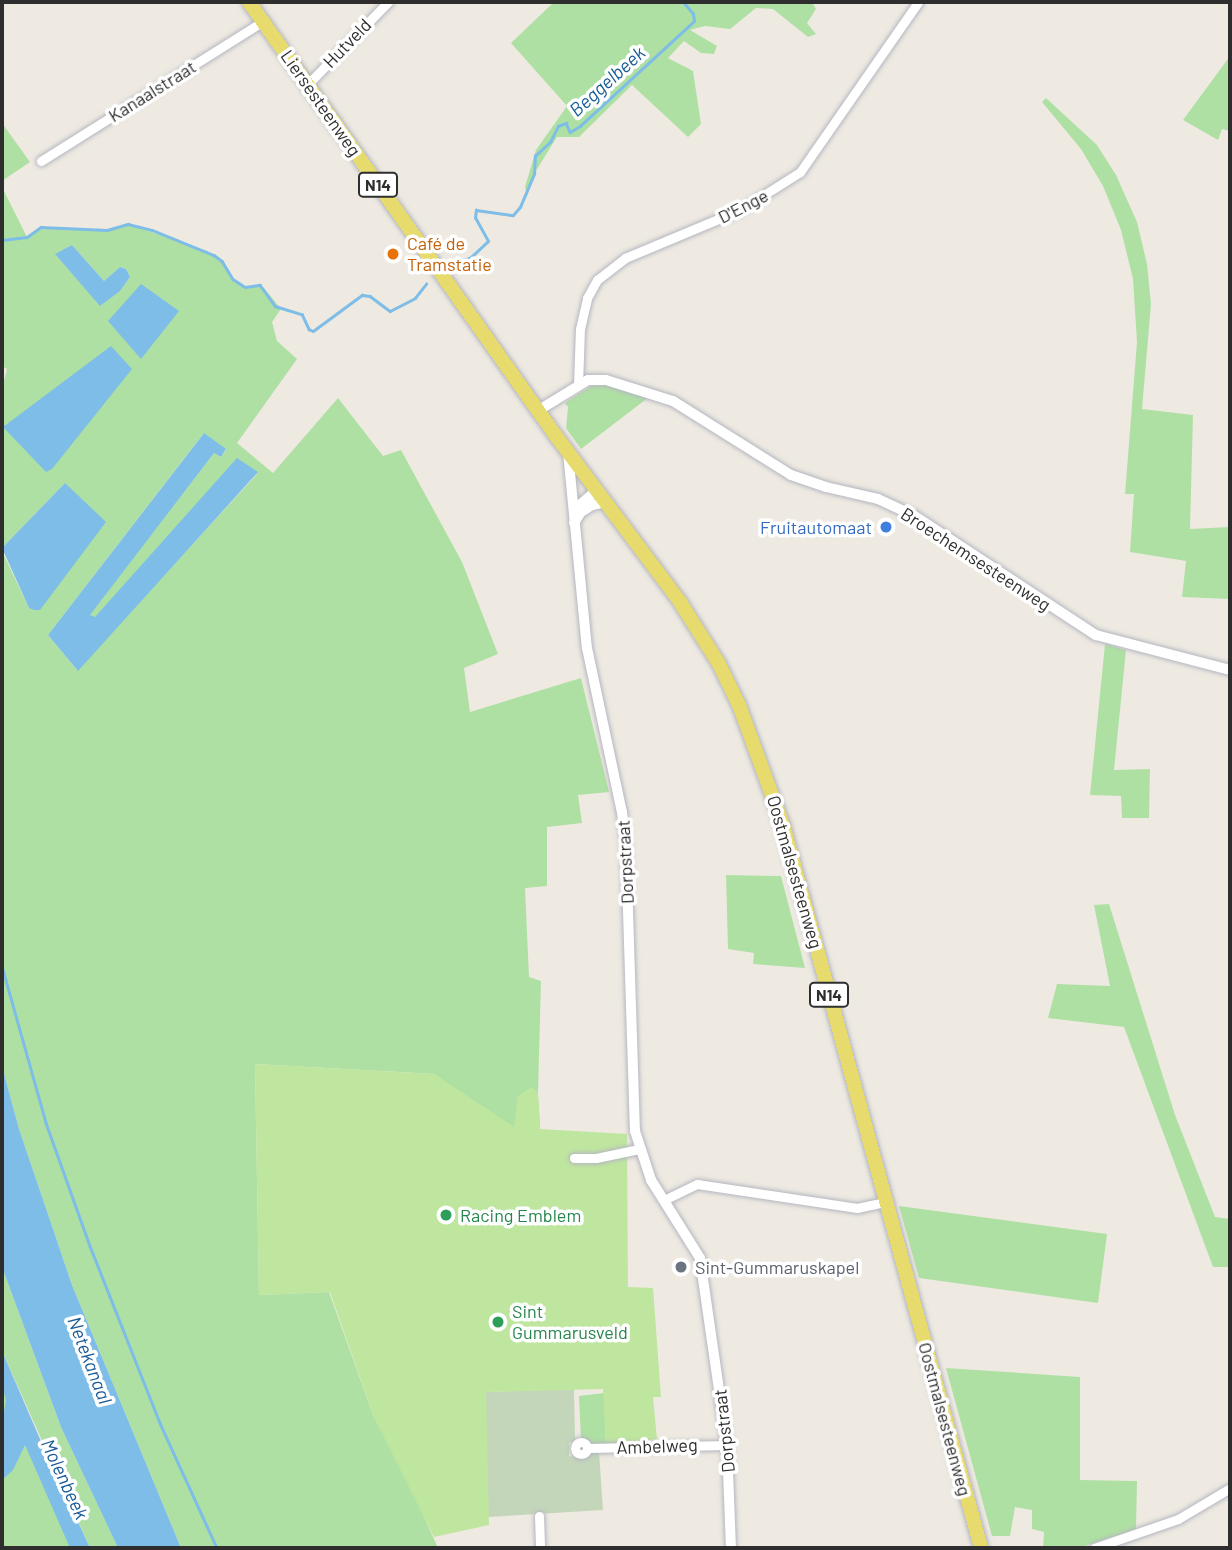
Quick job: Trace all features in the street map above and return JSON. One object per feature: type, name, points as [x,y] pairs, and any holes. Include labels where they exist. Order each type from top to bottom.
[{"type":"main road","name":"Liersesteenweg","points":[[249,2],[539,410]]},
{"type":"main road","name":"Oostmalsesteenweg","points":[[539,410],[699,631],[724,674],[754,743],[783,825],[981,1548]]},
{"type":"street","name":"Hutveld","points":[[307,85],[388,2]]},
{"type":"street","name":"D'Enge","points":[[578,385],[580,329],[587,298],[597,280],[625,258],[740,210],[800,172],[918,2]]},
{"type":"street","name":"Kanaalstraat","points":[[41,161],[263,21]]},
{"type":"street","name":"Broechemsesteenweg","points":[[539,410],[588,380],[606,380],[673,401],[791,475],[826,487],[878,499],[913,515],[1096,635],[1230,670]]},
{"type":"street","name":"Dorpstraat","points":[[568,452],[587,648],[622,812],[626,847],[634,1116],[639,1149],[651,1180],[700,1258],[727,1445],[731,1548]]},
{"type":"street","points":[[574,510],[597,490]]},
{"type":"street","points":[[574,523],[581,512],[592,505],[606,502]]},
{"type":"street","points":[[573,1158],[596,1158],[639,1149]]},
{"type":"street","points":[[664,1200],[697,1184],[857,1208],[885,1202]]},
{"type":"street","name":"Ambelweg","points":[[588,1448],[727,1445]]},
{"type":"street","points":[[1094,1548],[1178,1519],[1230,1488]]},
{"type":"street","points":[[539,1516],[540,1548]]},
{"type":"green space","points":[[554,2],[812,2],[816,9],[807,23],[816,34],[808,37],[773,9],[756,8],[730,29],[705,26],[690,30],[717,46],[714,54],[701,53],[684,41],[668,58],[693,71],[701,124],[688,137],[632,85],[579,137],[557,137],[534,174],[527,196],[525,187],[536,150],[567,106],[511,43]]},
{"type":"green space","points":[[1230,56],[1230,131],[1222,129],[1218,140],[1183,120]]},
{"type":"green space","points":[[1046,98],[1097,145],[1116,175],[1137,222],[1147,264],[1151,304],[1142,409],[1193,415],[1190,529],[1230,527],[1230,599],[1182,597],[1186,561],[1130,552],[1134,494],[1125,494],[1137,342],[1133,279],[1121,230],[1103,186],[1081,149],[1042,102]]},
{"type":"green space","points":[[2,123],[30,162],[2,181]]},
{"type":"green space","points":[[2,187],[27,237],[41,227],[107,230],[128,224],[207,251],[222,261],[233,279],[245,287],[260,285],[264,288],[281,309],[272,322],[277,341],[297,359],[237,443],[273,473],[338,398],[383,456],[401,450],[462,562],[498,654],[464,668],[470,712],[581,678],[609,792],[578,795],[582,823],[547,827],[547,886],[525,888],[529,977],[541,981],[538,1093],[541,1140],[522,1142],[434,1074],[255,1064],[259,1295],[329,1292],[373,1415],[405,1474],[438,1548],[181,1548],[72,1285],[19,1129],[2,1066],[2,551],[29,608],[65,483],[2,548],[2,389],[7,369],[2,366]],"holes":[[[72,245],[104,281],[120,267],[126,269],[130,277],[120,291],[100,305],[56,255]],[[203,434],[226,450],[221,457],[214,453],[89,614],[94,618],[258,473],[77,670],[48,635]]]},
{"type":"green space","points":[[606,384],[649,397],[581,449],[566,428],[568,407],[565,403],[591,386]]},
{"type":"green space","points":[[1105,644],[1126,650],[1114,770],[1150,769],[1149,818],[1122,818],[1121,796],[1090,795]]},
{"type":"green space","points":[[726,875],[781,876],[805,968],[753,964],[754,953],[728,949]]},
{"type":"green space","points":[[1109,904],[1175,1115],[1215,1217],[1230,1219],[1230,1267],[1213,1267],[1124,1027],[1048,1018],[1057,984],[1110,986],[1094,905]]},
{"type":"green space","name":"Sint Gummarusveld","points":[[255,1064],[434,1074],[514,1127],[518,1096],[532,1087],[538,1093],[540,1129],[627,1134],[628,1287],[653,1288],[661,1397],[653,1397],[657,1439],[606,1445],[603,1389],[486,1392],[489,1525],[434,1537],[373,1415],[330,1292],[259,1295]]},
{"type":"green space","points":[[899,1206],[1107,1234],[1098,1303],[919,1278]]},
{"type":"green space","points":[[2,1267],[61,1427],[118,1548],[90,1548],[2,1351]]},
{"type":"green space","points":[[946,1368],[1080,1377],[1080,1480],[1137,1481],[1136,1529],[1079,1548],[1043,1548],[1044,1532],[1032,1529],[1032,1510],[1015,1507],[1010,1536],[992,1536]]},
{"type":"green space","points":[[2,1371],[82,1548],[2,1548]]},
{"type":"green space","points":[[574,1389],[575,1441],[569,1443],[569,1456],[585,1459],[592,1452],[599,1452],[603,1510],[488,1517],[485,1392]]},
{"type":"green space","points":[[604,1393],[606,1445],[590,1445],[581,1439],[579,1396]]},
{"type":"water","points":[[72,245],[104,281],[120,267],[126,269],[130,277],[120,291],[100,306],[55,254]]},
{"type":"water","points":[[141,284],[179,311],[141,359],[108,321]]},
{"type":"water","points":[[111,346],[132,369],[52,469],[46,472],[3,427]]},
{"type":"water","points":[[204,433],[226,449],[221,457],[214,453],[90,615],[95,617],[237,458],[258,472],[78,671],[48,635]]},
{"type":"water","points":[[65,483],[106,522],[40,610],[34,610],[29,608],[2,548]]},
{"type":"water","name":"Netekanaal","points":[[2,1066],[19,1129],[72,1285],[181,1548],[118,1548],[61,1427],[2,1267]]},
{"type":"water","points":[[2,1351],[90,1548],[70,1548],[25,1445],[13,1470],[2,1480],[2,1424],[6,1400],[2,1386]]},
{"type":"waterway","name":"Beggelbeek","points":[[454,264],[471,257],[488,241],[475,218],[476,210],[513,215],[520,207],[534,174],[535,156],[550,142],[558,126],[566,123],[570,132],[580,126],[694,21],[693,14],[683,2]]},
{"type":"waterway","name":"Beggelbeek","points":[[2,240],[27,237],[41,227],[107,230],[128,224],[152,230],[214,255],[222,261],[233,279],[245,287],[260,285],[275,306],[302,314],[309,329],[313,331],[362,295],[370,296],[390,311],[415,298],[426,284]]},
{"type":"waterway","points":[[2,966],[46,1123],[90,1246],[160,1423],[217,1548]]},
{"type":"place","name":"Café de Tramstatie","points":[[393,254]]},
{"type":"place","name":"Fruitautomaat","points":[[886,527]]},
{"type":"place","name":"Racing Emblem","points":[[446,1215]]},
{"type":"place","name":"Sint-Gummaruskapel","points":[[681,1267]]},
{"type":"place","name":"Sint Gummarusveld","points":[[498,1322]]},
{"type":"water label","name":"Molenbeek","points":[[65,1479]]}]
